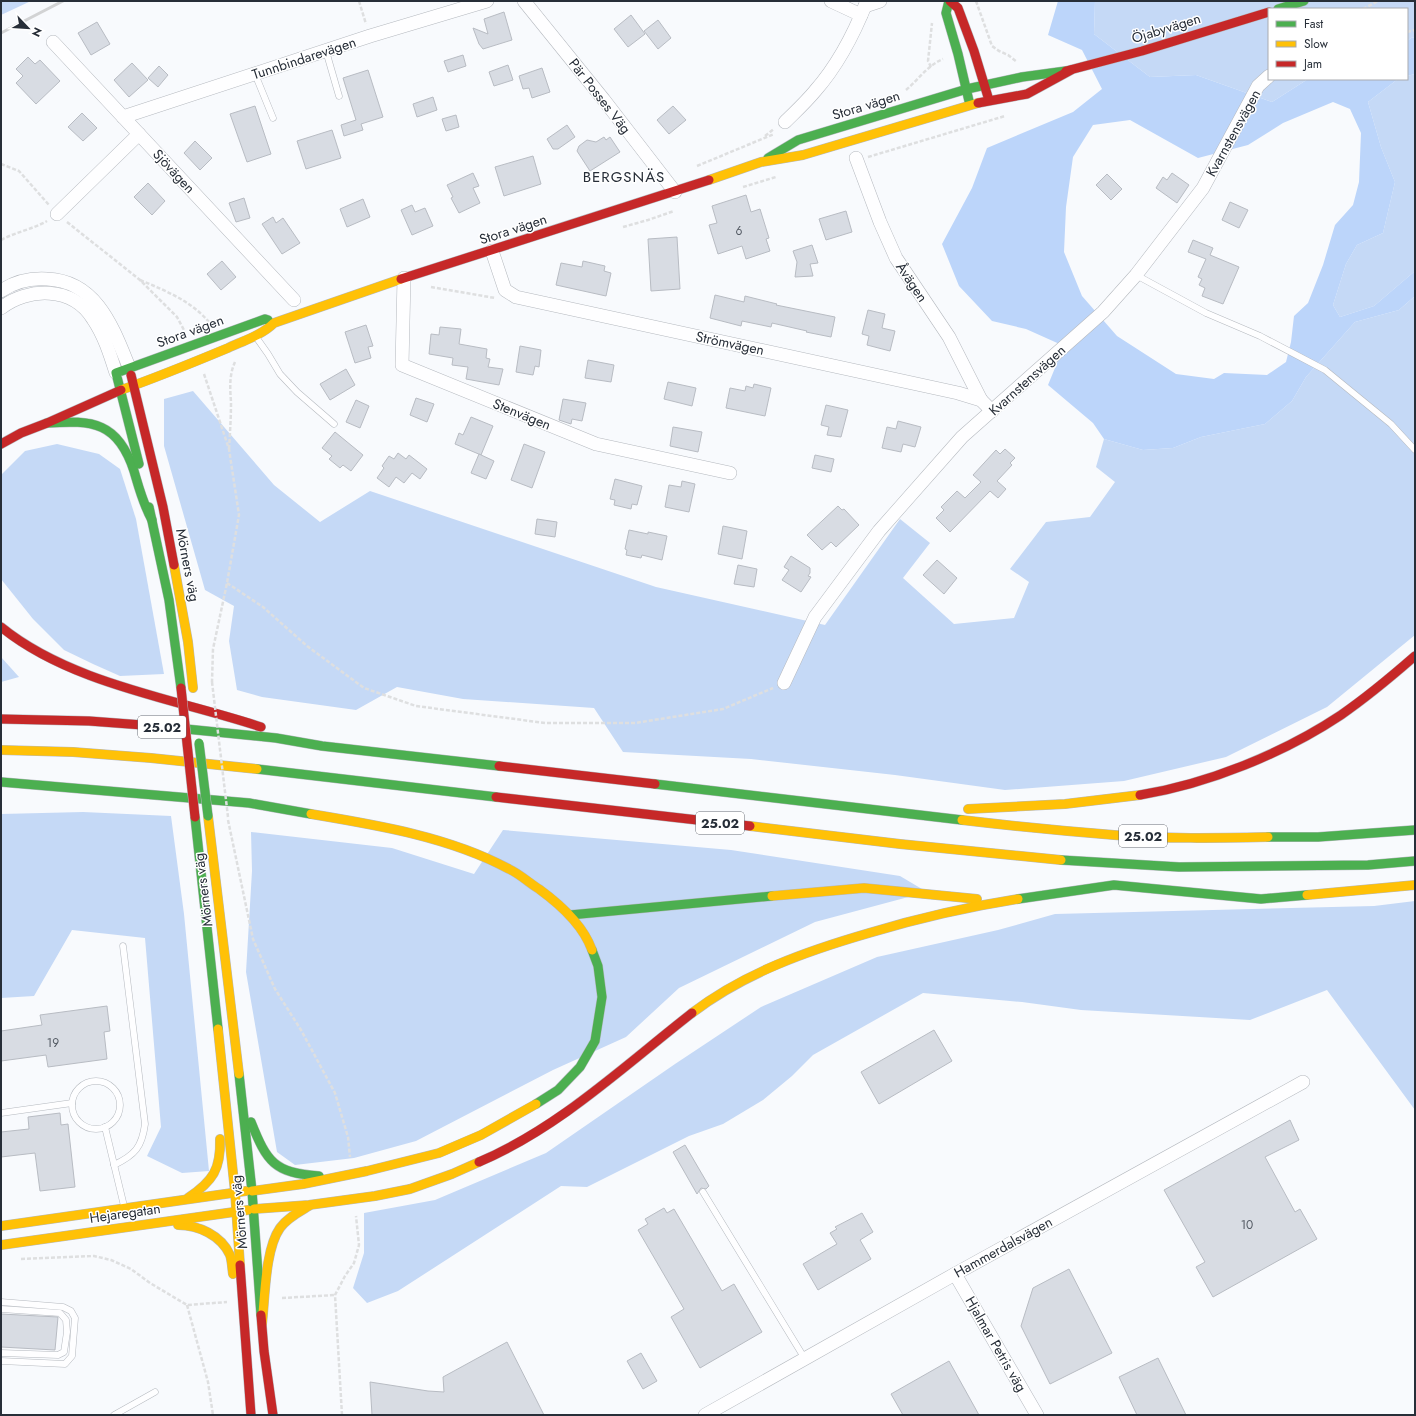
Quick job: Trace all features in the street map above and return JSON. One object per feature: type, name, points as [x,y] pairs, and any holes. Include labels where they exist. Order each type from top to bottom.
[{"type":"main road","points":[[970,105],[958,54],[946,13],[950,1],[958,8],[974,51],[989,101]]},
{"type":"main road","points":[[1281,8],[1304,1]]},
{"type":"main road","name":"Öjabyvägen","points":[[985,85],[1022,77],[1071,70],[1142,51],[1268,12]]},
{"type":"main road","name":"Öjabyvägen","points":[[989,101],[1027,94],[1071,70]]},
{"type":"main road","name":"Stora vägen","points":[[761,162],[798,140],[966,89],[985,85]]},
{"type":"main road","name":"Stora vägen","points":[[47,423],[121,390],[167,374],[268,329],[274,323],[404,278],[675,192],[761,162],[803,155],[970,105],[989,101]]},
{"type":"main road","name":"Stora vägen","points":[[116,372],[265,319],[274,323]]},
{"type":"main road","name":"Mörners väg","points":[[129,367],[163,507],[186,634],[242,1095],[254,1209],[262,1324],[273,1415]]},
{"type":"main road","name":"Mörners väg","points":[[116,372],[152,520],[168,600],[181,688],[237,1211],[251,1415]]},
{"type":"main road","points":[[1,444],[21,433],[47,423],[81,421],[100,426],[116,437],[123,445],[129,456],[144,508],[152,520]]},
{"type":"main road","points":[[1,627],[11,636],[28,646],[85,674],[130,689],[208,710],[322,746]]},
{"type":"main road","points":[[962,809],[1025,807],[1100,801],[1178,787],[1215,775],[1271,752],[1296,740],[1338,716],[1372,692],[1415,656]]},
{"type":"main road","name":"25.02","points":[[1,719],[89,721],[276,738],[322,746],[873,810],[1024,827],[1122,835],[1215,838],[1318,837],[1415,830]]},
{"type":"main road","name":"25.02","points":[[1,750],[74,752],[151,758],[1006,855],[1115,864],[1180,868],[1368,865],[1415,861]]},
{"type":"main road","points":[[1,782],[249,803],[388,827],[469,850],[510,869],[547,895],[570,915],[589,942],[598,966],[602,997],[595,1041],[580,1067],[558,1090],[524,1112],[481,1135],[439,1153],[397,1165],[338,1176],[307,1176],[287,1172],[277,1167],[269,1160],[262,1148],[242,1095]]},
{"type":"main road","points":[[873,810],[947,809]]},
{"type":"main road","points":[[570,915],[864,888],[998,902],[1114,885],[1262,899],[1415,885]]},
{"type":"main road","name":"Hejaregatan","points":[[1,1245],[237,1211],[309,1206],[410,1189],[452,1174],[487,1159],[525,1139],[561,1116],[599,1088],[700,1007],[735,985],[770,967],[814,950],[923,917],[998,902]]},
{"type":"main road","points":[[185,1199],[202,1189],[214,1174],[218,1166],[221,1150],[218,1103],[225,1095]]},
{"type":"main road","name":"Hejaregatan","points":[[1,1226],[235,1192],[303,1184],[338,1176]]},
{"type":"main road","points":[[262,1324],[274,1242],[280,1228],[289,1219],[309,1206]]},
{"type":"main road","points":[[135,1225],[161,1227],[182,1225],[190,1226],[205,1231],[218,1240],[229,1253],[233,1273],[237,1312],[245,1318]]},
{"type":"street","name":"Tunnbindarevägen","points":[[123,117],[370,36],[487,1]]},
{"type":"street","name":"Pär Posses Väg","points":[[524,1],[604,100],[675,192]]},
{"type":"street","points":[[832,1],[864,8],[880,1]]},
{"type":"street","points":[[785,122],[815,92],[830,73],[852,37],[864,8]]},
{"type":"street","name":"Sjövägen","points":[[53,42],[294,300]]},
{"type":"street","name":"Kvarnstensvägen","points":[[784,683],[815,617],[879,531],[962,437],[1103,312],[1136,275],[1203,188],[1258,86],[1268,77]]},
{"type":"street","points":[[57,214],[139,134]]},
{"type":"street","name":"Åvägen","points":[[856,158],[880,222],[896,258],[949,337],[981,400]]},
{"type":"street","points":[[492,251],[505,290],[516,297]]},
{"type":"street","points":[[1,291],[19,282],[38,278],[61,280],[81,289],[98,304],[106,317],[118,339],[129,367]]},
{"type":"street","name":"Stenvägen","points":[[404,278],[402,365],[596,444],[730,472]]},
{"type":"street","points":[[1,308],[9,302],[25,295],[36,293],[51,293],[63,296],[78,303],[93,318],[104,339],[116,372]]},
{"type":"street","name":"Strömvägen","points":[[516,297],[943,389],[981,400],[992,411]]},
{"type":"street","name":"Hammerdalsvägen","points":[[705,1415],[955,1274],[1303,1082]]},
{"type":"street","name":"Hjalmar Petris väg","points":[[955,1274],[1037,1415]]},
{"type":"lane","points":[[326,51],[339,96]]},
{"type":"lane","points":[[255,74],[272,118]]},
{"type":"lane","points":[[1136,275],[1206,312],[1260,336],[1325,370],[1391,424],[1415,450]]},
{"type":"lane","points":[[255,335],[280,374],[297,392],[334,424]]},
{"type":"lane","points":[[114,1165],[126,1160],[132,1155],[144,1136],[145,1124],[123,946]]},
{"type":"lane","points":[[99,1081],[110,1085],[117,1094],[120,1104],[119,1110],[114,1120],[105,1127],[93,1128],[82,1124],[74,1115],[72,1098],[78,1088],[88,1082],[99,1081]]},
{"type":"lane","points":[[1,1114],[72,1103]]},
{"type":"lane","points":[[105,1127],[124,1208]]},
{"type":"lane","points":[[704,1192],[805,1359]]},
{"type":"lane","points":[[1,1302],[63,1307],[71,1311],[75,1318],[72,1356],[65,1364],[1,1361]]},
{"type":"lane","points":[[1,1309],[60,1314],[66,1320],[67,1332],[64,1352],[58,1355],[1,1353]]},
{"type":"lane","points":[[114,1415],[155,1392]]},
{"type":"path","points":[[359,1],[370,36]]},
{"type":"path","points":[[976,1],[992,46],[1017,62],[1022,77]]},
{"type":"path","points":[[1365,8],[1378,1]]},
{"type":"path","points":[[931,67],[928,61],[932,22]]},
{"type":"path","points":[[974,51],[992,46]]},
{"type":"path","points":[[904,91],[941,60],[958,54]]},
{"type":"path","points":[[856,158],[872,157],[1007,116]]},
{"type":"path","points":[[690,168],[776,133]]},
{"type":"path","points":[[1,164],[19,171],[57,214],[94,245],[140,280],[177,316],[185,333]]},
{"type":"path","points":[[736,189],[780,176]]},
{"type":"path","points":[[621,228],[678,210]]},
{"type":"path","points":[[1,240],[40,225],[57,214]]},
{"type":"path","points":[[140,280],[172,293],[190,304],[205,317],[214,328]]},
{"type":"path","points":[[432,284],[425,286],[492,298],[516,297]]},
{"type":"path","points":[[229,449],[231,370],[236,360],[239,358]]},
{"type":"path","points":[[202,368],[229,449],[239,515],[227,583],[212,649],[212,682],[228,817],[253,939],[275,988],[335,1093],[348,1137],[350,1162]]},
{"type":"path","points":[[227,583],[263,607],[307,646],[364,688],[416,706],[545,723],[635,723],[723,709],[784,683]]},
{"type":"path","points":[[342,1415],[336,1295],[345,1276],[354,1263],[359,1245],[355,1212]]},
{"type":"path","points":[[18,1259],[94,1256],[111,1260],[132,1269],[150,1283],[186,1305],[231,1302]]},
{"type":"path","points":[[280,1298],[336,1295]]},
{"type":"path","points":[[186,1305],[208,1382],[213,1415]]},
{"type":"shaded area","points":[[1,1],[31,1],[1,15]]},
{"type":"shaded area","points":[[1058,1],[1095,1],[1094,34],[1150,77],[1196,75],[1272,102],[1306,80],[1397,80],[1368,102],[1381,147],[1395,182],[1383,233],[1357,245],[1346,264],[1333,305],[1340,317],[1374,306],[1415,271],[1415,296],[1399,310],[1355,322],[1306,377],[1292,401],[1265,424],[1201,437],[1173,448],[1143,450],[1104,439],[1093,423],[1048,385],[1064,346],[1026,329],[992,321],[959,286],[942,244],[972,188],[987,148],[1073,112],[1102,89],[1082,50],[1048,35]],"holes":[[[1333,102],[1350,109],[1361,133],[1359,182],[1353,205],[1335,225],[1323,265],[1308,303],[1294,316],[1291,342],[1286,362],[1267,375],[1224,373],[1214,379],[1176,374],[1117,336],[1082,296],[1064,252],[1066,207],[1073,157],[1093,125],[1130,120],[1198,158],[1248,145],[1283,123]]]},
{"type":"shaded area","points":[[1095,1],[1415,1],[1415,37],[1408,40],[1408,8],[1268,8],[1268,80],[1306,80],[1272,102],[1196,75],[1150,77],[1094,34]]},
{"type":"shaded area","points":[[1415,37],[1415,74],[1408,76],[1408,40]]},
{"type":"shaded area","points":[[1415,74],[1415,271],[1374,306],[1340,317],[1333,305],[1346,264],[1357,245],[1383,233],[1395,182],[1381,147],[1368,102],[1397,80],[1408,80],[1408,76]]},
{"type":"shaded area","points":[[1415,296],[1415,635],[1327,707],[1226,757],[1124,781],[1005,790],[895,775],[751,759],[623,752],[594,708],[463,699],[397,687],[356,710],[262,697],[237,690],[229,641],[234,606],[205,590],[164,446],[164,399],[193,391],[274,485],[320,522],[370,491],[656,587],[825,625],[900,519],[930,543],[903,578],[954,624],[1014,618],[1029,582],[1010,569],[1046,522],[1090,517],[1115,482],[1096,467],[1104,439],[1143,450],[1173,448],[1201,437],[1265,424],[1292,401],[1306,377],[1355,322],[1399,310]]},
{"type":"shaded area","points":[[57,444],[99,454],[120,469],[136,519],[164,674],[120,676],[64,650],[33,619],[1,579],[1,475],[25,451]]},
{"type":"shaded area","points":[[1,657],[19,677],[1,682]]},
{"type":"shaded area","points":[[83,812],[171,816],[184,914],[209,1171],[182,1173],[147,1156],[161,1127],[145,938],[72,930],[34,996],[1,998],[1,814]]},
{"type":"shaded area","points":[[503,830],[731,850],[900,876],[927,892],[815,922],[679,988],[626,1037],[553,1070],[416,1141],[354,1158],[295,1165],[277,1152],[246,972],[252,871],[251,832],[392,848],[474,874]]},
{"type":"shaded area","points":[[1415,901],[1415,1110],[1327,990],[1250,1020],[1081,1010],[1022,1002],[923,993],[813,1055],[792,1076],[763,1100],[723,1124],[689,1136],[587,1187],[561,1186],[398,1291],[367,1303],[353,1288],[364,1253],[364,1213],[435,1200],[546,1153],[761,1007],[877,957],[998,930],[1055,914],[1374,906]]},
{"type":"building","points":[[504,12],[512,40],[483,49],[479,44],[473,28],[488,34],[484,19]]},
{"type":"building","points":[[631,15],[645,34],[628,47],[614,29]]},
{"type":"building","points":[[658,20],[671,38],[658,49],[644,31]]},
{"type":"building","points":[[97,22],[110,44],[91,55],[78,33]]},
{"type":"building","points":[[463,55],[466,66],[448,72],[444,61]]},
{"type":"building","points":[[28,57],[35,64],[40,60],[60,81],[36,104],[16,83],[23,76],[16,69]]},
{"type":"building","points":[[132,63],[148,80],[129,97],[114,80]]},
{"type":"building","points":[[508,65],[513,80],[494,86],[489,72]]},
{"type":"building","points":[[159,66],[168,75],[158,87],[148,78]]},
{"type":"building","points":[[542,68],[550,92],[532,98],[529,88],[523,89],[519,76]]},
{"type":"building","points":[[368,70],[383,117],[361,124],[363,130],[344,136],[341,125],[356,120],[343,78]]},
{"type":"building","points":[[433,97],[437,110],[417,117],[413,104]]},
{"type":"building","points":[[255,106],[271,154],[247,162],[230,114]]},
{"type":"building","points":[[673,106],[686,120],[669,134],[657,120]]},
{"type":"building","points":[[82,113],[97,128],[83,141],[68,127]]},
{"type":"building","points":[[456,115],[459,127],[446,131],[442,119]]},
{"type":"building","points":[[567,125],[575,137],[558,149],[553,149],[547,139]]},
{"type":"building","points":[[332,130],[341,158],[306,169],[297,141]]},
{"type":"building","points":[[604,137],[606,140],[610,137],[620,152],[590,171],[577,151],[579,146],[587,140],[596,142]]},
{"type":"building","points":[[195,141],[212,158],[200,170],[184,153]]},
{"type":"building","points":[[533,156],[541,184],[504,196],[495,167]]},
{"type":"building","points":[[473,173],[479,186],[473,188],[480,203],[459,213],[451,198],[453,197],[447,185]]},
{"type":"building","points":[[1172,173],[1189,185],[1177,203],[1156,188],[1163,177],[1167,180]]},
{"type":"building","points":[[1107,174],[1122,189],[1111,200],[1096,185]]},
{"type":"building","points":[[148,183],[165,201],[152,215],[134,197]]},
{"type":"building","points":[[746,195],[751,212],[760,209],[769,238],[766,239],[770,251],[746,259],[742,246],[718,254],[709,225],[717,223],[712,206]]},
{"type":"building","points":[[244,198],[250,218],[236,222],[229,203]]},
{"type":"building","points":[[363,199],[370,217],[347,227],[340,209]]},
{"type":"building","points":[[1230,202],[1248,210],[1239,228],[1222,220]]},
{"type":"building","points":[[412,205],[415,212],[425,208],[433,226],[412,235],[401,210]]},
{"type":"building","points":[[846,211],[852,232],[826,240],[819,219]]},
{"type":"building","points":[[273,217],[276,223],[283,218],[300,243],[282,254],[262,224]]},
{"type":"building","points":[[677,237],[680,289],[651,291],[648,239]]},
{"type":"building","points":[[1193,240],[1213,248],[1210,255],[1239,267],[1223,304],[1202,296],[1205,288],[1199,285],[1202,279],[1198,277],[1206,259],[1188,252]]},
{"type":"building","points":[[812,245],[818,263],[810,264],[813,276],[795,277],[797,262],[793,251]]},
{"type":"building","points":[[222,261],[236,277],[221,290],[207,274]]},
{"type":"building","points":[[583,261],[605,266],[604,271],[611,273],[606,296],[556,285],[561,263],[582,267]]},
{"type":"building","points":[[715,295],[744,302],[745,296],[777,304],[776,305],[835,317],[831,337],[772,323],[771,327],[742,321],[741,326],[710,318]]},
{"type":"building","points":[[868,310],[885,314],[882,328],[895,331],[890,351],[867,345],[869,336],[862,334]]},
{"type":"building","points":[[366,325],[373,346],[368,347],[371,358],[355,363],[345,332]]},
{"type":"building","points":[[440,327],[461,329],[459,344],[487,349],[486,358],[490,359],[488,367],[503,369],[499,385],[466,379],[468,367],[452,365],[453,358],[429,354],[431,334],[439,335]]},
{"type":"building","points":[[520,346],[541,350],[539,367],[535,366],[533,375],[516,372]]},
{"type":"building","points":[[588,360],[614,365],[611,382],[585,378]]},
{"type":"building","points":[[346,369],[355,385],[330,400],[320,384]]},
{"type":"building","points":[[668,382],[696,388],[692,406],[664,399]]},
{"type":"building","points":[[754,384],[771,388],[765,416],[726,408],[730,388],[745,391],[746,386],[753,388]]},
{"type":"building","points":[[416,398],[434,404],[427,422],[410,415]]},
{"type":"building","points":[[563,399],[586,403],[582,421],[572,419],[571,424],[559,420]]},
{"type":"building","points":[[356,400],[369,406],[360,428],[346,422]]},
{"type":"building","points":[[826,405],[848,410],[841,437],[827,435],[829,427],[821,425]]},
{"type":"building","points":[[471,417],[493,426],[481,455],[455,444],[459,433],[463,435]]},
{"type":"building","points":[[898,421],[921,427],[915,447],[903,444],[901,452],[882,448],[887,427],[896,429]]},
{"type":"building","points":[[673,427],[702,432],[698,452],[670,446]]},
{"type":"building","points":[[335,432],[363,455],[351,471],[343,465],[340,468],[329,459],[332,456],[322,448]]},
{"type":"building","points":[[524,444],[545,452],[532,488],[511,480]]},
{"type":"building","points":[[1005,449],[1015,458],[1010,463],[1012,465],[997,481],[1006,489],[998,498],[990,491],[950,532],[936,518],[944,510],[941,507],[957,491],[965,498],[981,482],[973,475],[996,450],[1000,454]]},
{"type":"building","points":[[398,453],[406,459],[409,455],[427,469],[420,479],[412,473],[404,483],[396,477],[389,487],[377,478],[384,468],[382,466],[389,456],[394,459]]},
{"type":"building","points":[[479,454],[494,461],[486,479],[471,473]]},
{"type":"building","points":[[815,455],[834,459],[831,472],[812,468]]},
{"type":"building","points":[[615,479],[642,486],[637,505],[632,504],[631,509],[614,505],[615,500],[610,499]]},
{"type":"building","points":[[682,481],[695,484],[689,512],[665,507],[669,485],[681,487]]},
{"type":"building","points":[[838,506],[842,510],[844,509],[859,525],[836,547],[831,542],[822,550],[807,535]]},
{"type":"building","points":[[537,519],[557,522],[555,537],[535,534]]},
{"type":"building","points":[[723,526],[747,531],[742,559],[718,554]]},
{"type":"building","points":[[629,530],[667,536],[662,560],[642,555],[641,558],[626,555],[627,550],[625,549]]},
{"type":"building","points":[[791,556],[810,568],[810,573],[808,576],[811,577],[801,592],[782,580],[789,570],[784,567]]},
{"type":"building","points":[[937,560],[957,578],[944,594],[923,575]]},
{"type":"building","points":[[738,565],[757,569],[754,587],[734,584]]},
{"type":"building","points":[[107,1006],[110,1031],[104,1032],[107,1059],[48,1067],[46,1055],[1,1061],[1,1031],[42,1025],[40,1015]]},
{"type":"building","points":[[934,1030],[952,1061],[879,1104],[861,1072]]},
{"type":"building","points":[[60,1113],[61,1125],[68,1124],[75,1187],[40,1191],[35,1153],[1,1157],[1,1132],[29,1129],[28,1117]]},
{"type":"building","points":[[1290,1120],[1299,1140],[1265,1157],[1295,1212],[1300,1209],[1317,1239],[1213,1297],[1196,1267],[1205,1262],[1164,1190]]},
{"type":"building","points":[[685,1145],[709,1186],[706,1189],[701,1188],[697,1194],[673,1152]]},
{"type":"building","points":[[664,1208],[667,1213],[674,1209],[722,1291],[734,1284],[762,1332],[700,1368],[671,1317],[684,1309],[638,1230],[648,1224],[645,1219]]},
{"type":"building","points":[[862,1213],[873,1232],[860,1240],[871,1259],[818,1290],[803,1264],[837,1244],[830,1233],[837,1229],[835,1227]]},
{"type":"building","points":[[1069,1269],[1112,1353],[1050,1384],[1021,1326],[1033,1288]]},
{"type":"building","points":[[1,1314],[58,1317],[55,1350],[1,1347]]},
{"type":"building","points":[[507,1342],[544,1415],[372,1415],[370,1382],[444,1392],[443,1377]]},
{"type":"building","points":[[641,1353],[657,1381],[643,1389],[627,1361]]},
{"type":"building","points":[[1158,1358],[1186,1415],[1137,1415],[1119,1377]]},
{"type":"building","points":[[949,1361],[979,1415],[903,1415],[891,1394]]},
{"type":"railway","points":[[1,33],[63,1]]},
{"type":"traffic: fast","points":[[949,1],[946,13],[958,54],[969,101]]},
{"type":"traffic: fast","points":[[1281,8],[1304,1]]},
{"type":"traffic: fast","points":[[768,158],[798,140],[967,89],[1022,77],[1066,71]]},
{"type":"traffic: fast","points":[[139,464],[116,373],[265,319],[268,320]]},
{"type":"traffic: fast","points":[[47,423],[78,422],[91,424],[112,433],[128,455],[144,502],[152,520]]},
{"type":"traffic: fast","points":[[149,507],[169,600],[181,688]]},
{"type":"traffic: fast","points":[[156,726],[276,738],[322,746],[499,766]]},
{"type":"traffic: fast","points":[[199,743],[208,816]]},
{"type":"traffic: fast","points":[[257,769],[496,797]]},
{"type":"traffic: fast","points":[[1,782],[249,803],[311,814]]},
{"type":"traffic: fast","points":[[655,784],[962,820]]},
{"type":"traffic: fast","points":[[195,817],[218,1029]]},
{"type":"traffic: fast","points":[[1268,837],[1318,837],[1415,830]]},
{"type":"traffic: fast","points":[[1061,860],[1179,867],[1368,865],[1415,861]]},
{"type":"traffic: fast","points":[[1018,899],[1114,885],[1261,899],[1307,895]]},
{"type":"traffic: fast","points":[[570,915],[772,896]]},
{"type":"traffic: fast","points":[[536,1104],[558,1090],[580,1067],[595,1041],[602,997],[598,966],[592,950]]},
{"type":"traffic: fast","points":[[239,1074],[252,1191],[261,1315]]},
{"type":"traffic: fast","points":[[251,1122],[262,1147],[274,1163],[292,1172],[319,1176]]},
{"type":"traffic: slow","points":[[709,180],[761,162],[803,155],[978,103]]},
{"type":"traffic: slow","points":[[121,390],[228,348],[264,331],[274,323],[401,279]]},
{"type":"traffic: slow","points":[[174,565],[188,642],[193,688]]},
{"type":"traffic: slow","points":[[1,750],[73,752],[151,758],[257,769]]},
{"type":"traffic: slow","points":[[968,809],[1065,804],[1140,795]]},
{"type":"traffic: slow","points":[[311,814],[387,828],[438,840],[462,848],[509,869],[539,889],[563,909],[583,932],[592,950]]},
{"type":"traffic: slow","points":[[208,816],[239,1074]]},
{"type":"traffic: slow","points":[[962,820],[1133,836],[1191,838],[1268,837]]},
{"type":"traffic: slow","points":[[750,826],[900,844],[1061,860]]},
{"type":"traffic: slow","points":[[1307,895],[1415,885]]},
{"type":"traffic: slow","points":[[772,896],[864,888],[977,899]]},
{"type":"traffic: slow","points":[[692,1013],[733,986],[777,965],[822,947],[925,918],[962,909],[1018,899]]},
{"type":"traffic: slow","points":[[218,1029],[235,1192],[240,1265]]},
{"type":"traffic: slow","points":[[252,1191],[303,1184],[367,1171],[439,1153],[481,1135],[536,1104]]},
{"type":"traffic: slow","points":[[188,1198],[204,1186],[214,1173],[219,1158],[220,1139]]},
{"type":"traffic: slow","points":[[254,1209],[309,1205],[375,1196],[410,1189],[452,1174],[479,1162]]},
{"type":"traffic: slow","points":[[1,1226],[246,1191]]},
{"type":"traffic: slow","points":[[262,1324],[269,1261],[271,1248],[275,1237],[286,1221],[309,1206]]},
{"type":"traffic: slow","points":[[1,1245],[248,1210]]},
{"type":"traffic: slow","points":[[178,1225],[186,1225],[201,1229],[208,1232],[221,1242],[230,1255],[233,1274]]},
{"type":"traffic: jam","points":[[950,1],[958,8],[974,51],[988,97]]},
{"type":"traffic: jam","points":[[1066,71],[1142,51],[1268,12]]},
{"type":"traffic: jam","points":[[978,103],[1027,94],[1071,70]]},
{"type":"traffic: jam","points":[[401,279],[709,180]]},
{"type":"traffic: jam","points":[[131,375],[163,507],[174,565]]},
{"type":"traffic: jam","points":[[1,444],[21,433],[121,390]]},
{"type":"traffic: jam","points":[[1,627],[29,647],[59,663],[92,676],[126,688],[261,727]]},
{"type":"traffic: jam","points":[[1140,795],[1166,790],[1218,775],[1245,765],[1295,742],[1319,729],[1351,708],[1379,687],[1415,656]]},
{"type":"traffic: jam","points":[[181,688],[195,817]]},
{"type":"traffic: jam","points":[[1,719],[89,721],[156,726]]},
{"type":"traffic: jam","points":[[499,766],[655,784]]},
{"type":"traffic: jam","points":[[496,797],[750,826]]},
{"type":"traffic: jam","points":[[479,1162],[508,1148],[564,1114],[692,1013]]},
{"type":"traffic: jam","points":[[240,1265],[251,1415]]},
{"type":"traffic: jam","points":[[261,1315],[264,1351],[273,1415]]},
{"type":"district","name":"BERGSNÄS","points":[[624,177]]}]
